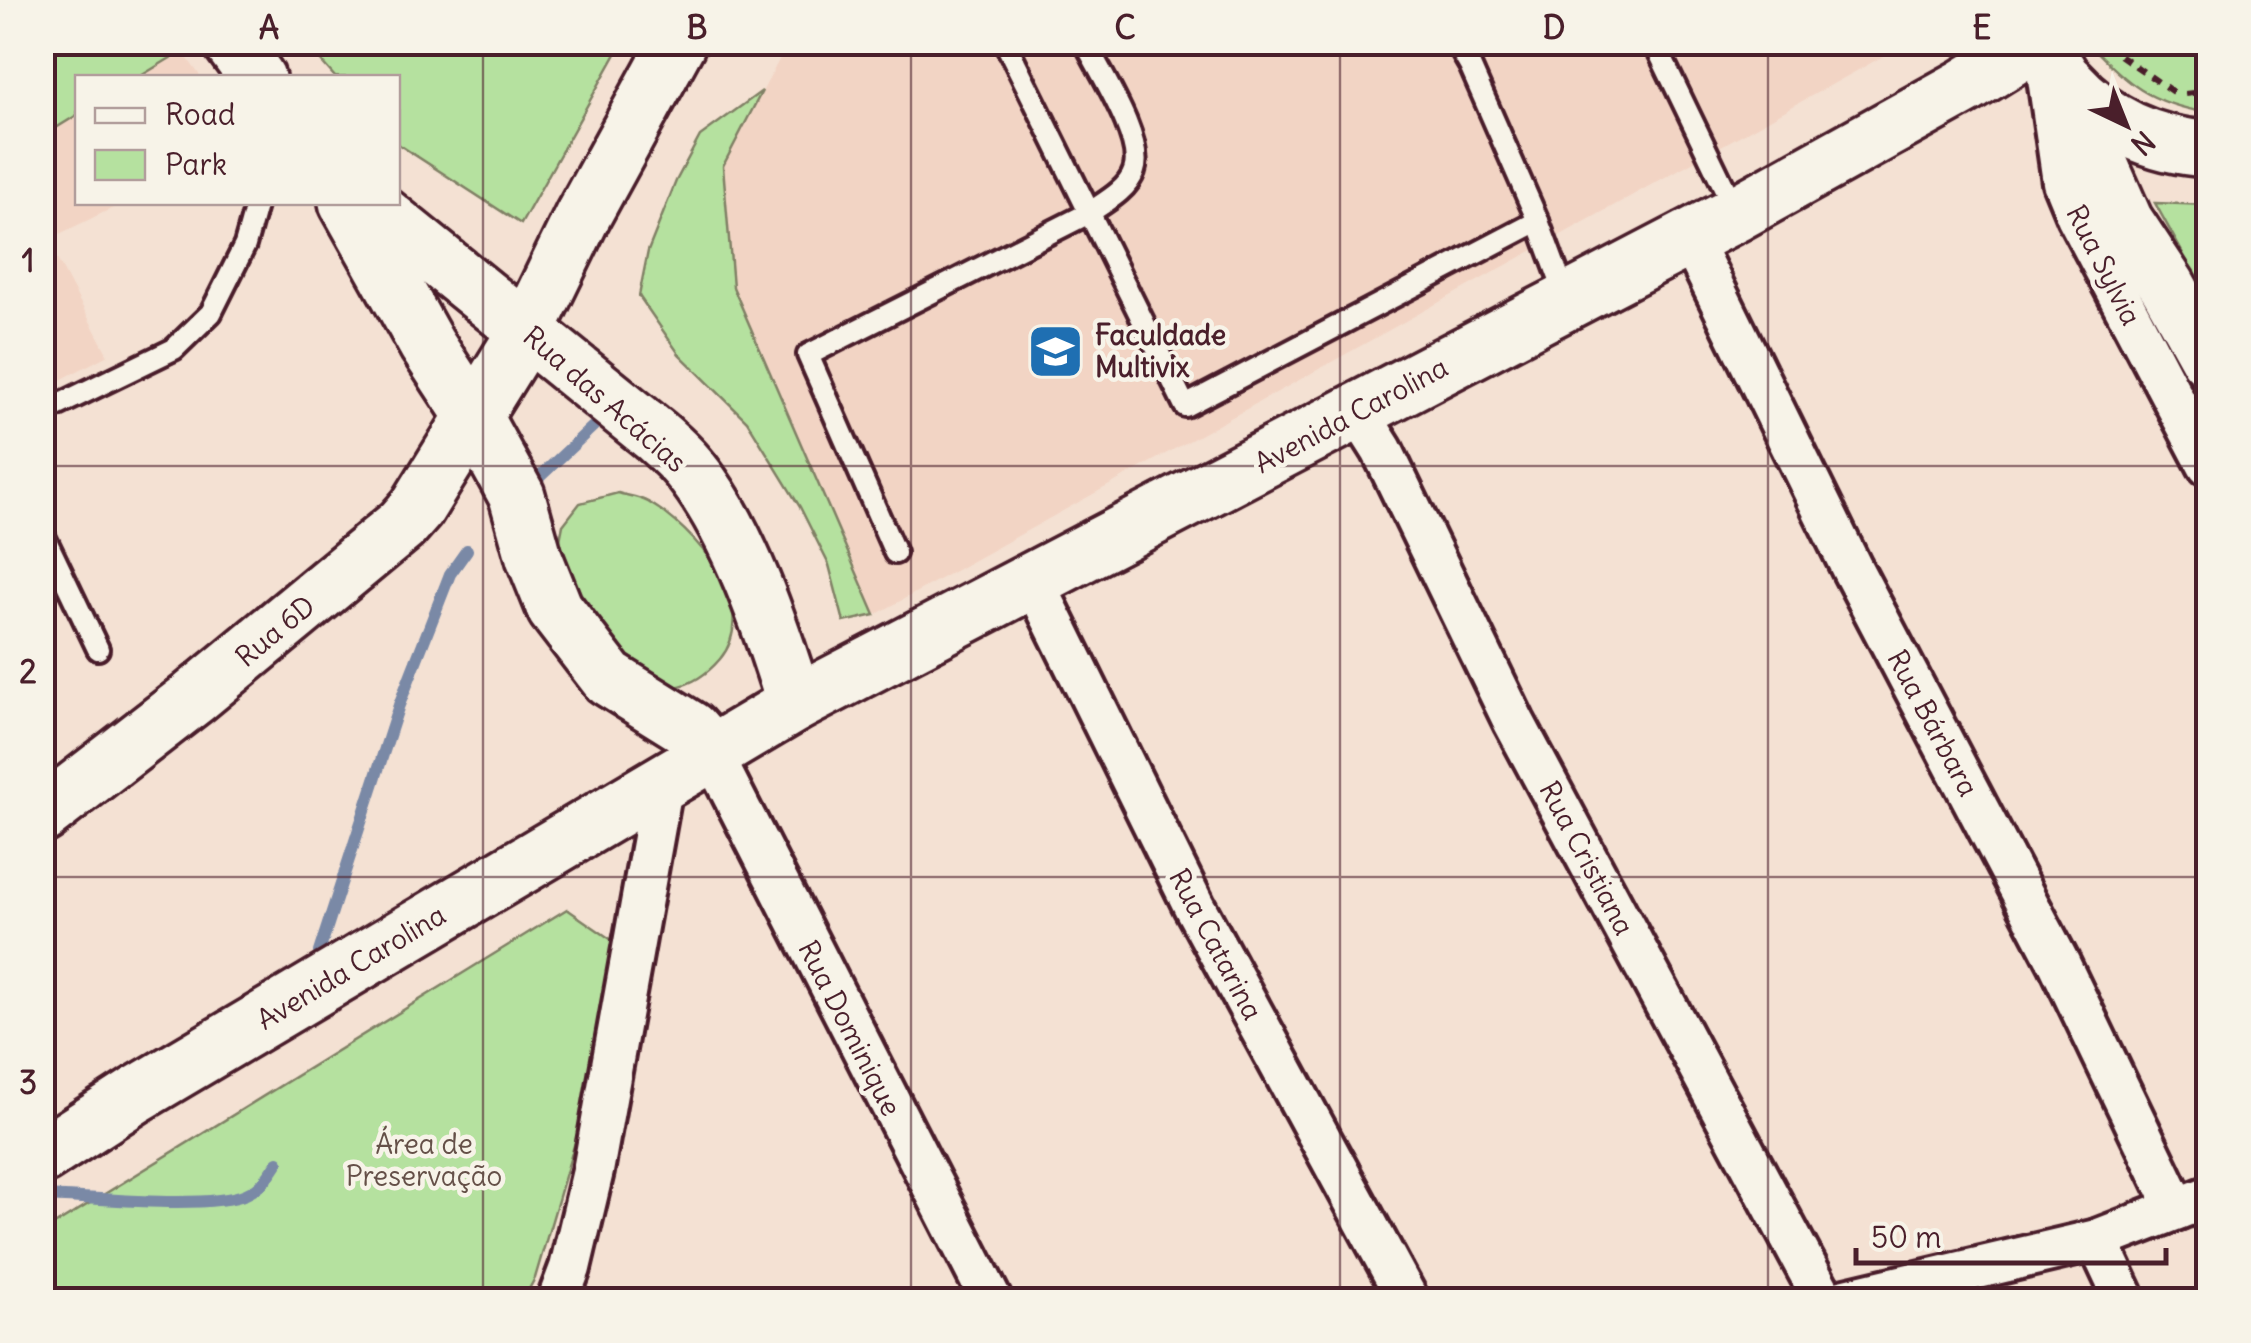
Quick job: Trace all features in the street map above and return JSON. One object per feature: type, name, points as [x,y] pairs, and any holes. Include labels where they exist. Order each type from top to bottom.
[{"type":"street","points":[[231,42],[256,75]]},
{"type":"street","name":"Rua 6D","points":[[42,815],[194,698],[402,526],[417,508],[527,330],[582,217],[678,42]]},
{"type":"street","points":[[2045,52],[2103,114],[2158,141],[2208,149]]},
{"type":"street","points":[[2045,52],[2125,221],[2168,286],[2208,358]]},
{"type":"street","name":"Avenida Carolina","points":[[42,1156],[152,1085],[795,704],[1713,225],[1966,86],[2045,52]]},
{"type":"street","name":"Rua Sylvia","points":[[2045,52],[2063,182],[2076,216],[2208,465]]},
{"type":"street","points":[[348,205],[517,496],[534,557],[555,609],[608,678],[690,729],[712,754]]},
{"type":"street","name":"Rua das Acácias","points":[[372,205],[655,434],[688,468],[717,510],[754,590],[776,641],[795,704]]},
{"type":"street","name":"Rua Bárbara","points":[[1713,225],[1852,569],[2059,963],[2193,1203]]},
{"type":"street","name":"Rua Cristiana","points":[[1358,412],[1382,450],[1514,722],[1824,1300]]},
{"type":"street","name":"Rua Catarina","points":[[1034,582],[1194,906],[1408,1300]]},
{"type":"street","name":"Rua Dominique","points":[[712,754],[991,1300]]},
{"type":"street","points":[[560,1300],[593,1171],[664,782]]},
{"type":"street","points":[[1842,1300],[2097,1240],[2193,1203]]},
{"type":"street","points":[[2097,1240],[2125,1300]]},
{"type":"lane","points":[[1005,42],[1186,406],[1538,221]]},
{"type":"lane","points":[[895,553],[808,355],[1089,213],[1117,194],[1134,174],[1137,156],[1131,135],[1085,42]]},
{"type":"lane","points":[[1456,42],[1538,221],[1568,301]]},
{"type":"lane","points":[[1654,42],[1713,225]]},
{"type":"lane","points":[[42,413],[174,350],[211,314],[245,245],[256,205]]},
{"type":"lane","points":[[42,532],[98,649]]},
{"type":"path","points":[[2108,42],[2114,51],[2178,95],[2208,91]]},
{"type":"path","points":[[2198,204],[2208,226]]},
{"type":"shaded area","name":"Faculdade Multivix","points":[[788,43],[1907,43],[875,615],[733,287],[723,166]]},
{"type":"shaded area","points":[[182,51],[200,75],[144,75]]},
{"type":"shaded area","points":[[75,116],[75,205],[119,205],[47,240],[108,355],[43,389],[43,136]]},
{"type":"green space","points":[[43,42],[176,43],[182,51],[142,75],[75,75],[75,116],[43,136]]},
{"type":"green space","points":[[305,43],[622,43],[521,224],[400,145],[400,75],[333,75]]},
{"type":"green space","points":[[2089,43],[2208,43],[2208,113],[2170,104],[2141,90]]},
{"type":"green space","points":[[762,91],[723,166],[733,287],[875,615],[844,622],[829,565],[800,507],[747,421],[679,354],[639,296],[648,251],[676,181],[700,136]]},
{"type":"green space","points":[[2155,203],[2208,205],[2208,299]]},
{"type":"green space","points":[[618,493],[648,502],[685,530],[702,549],[728,593],[733,616],[731,638],[720,659],[688,683],[670,687],[629,680],[561,568],[559,545],[563,525],[580,503]]},
{"type":"green space","name":"Área de Preservação","points":[[567,909],[622,947],[596,1071],[535,1278],[523,1300],[43,1300],[43,1232]]},
{"type":"waterway","points":[[529,487],[603,417]]},
{"type":"waterway","points":[[319,952],[399,705],[450,574],[467,550]]},
{"type":"waterway","points":[[42,1196],[177,1202],[228,1199],[256,1188],[278,1162]]},
{"type":"place","name":"Faculdade Multivix","points":[[1056,351]]}]
